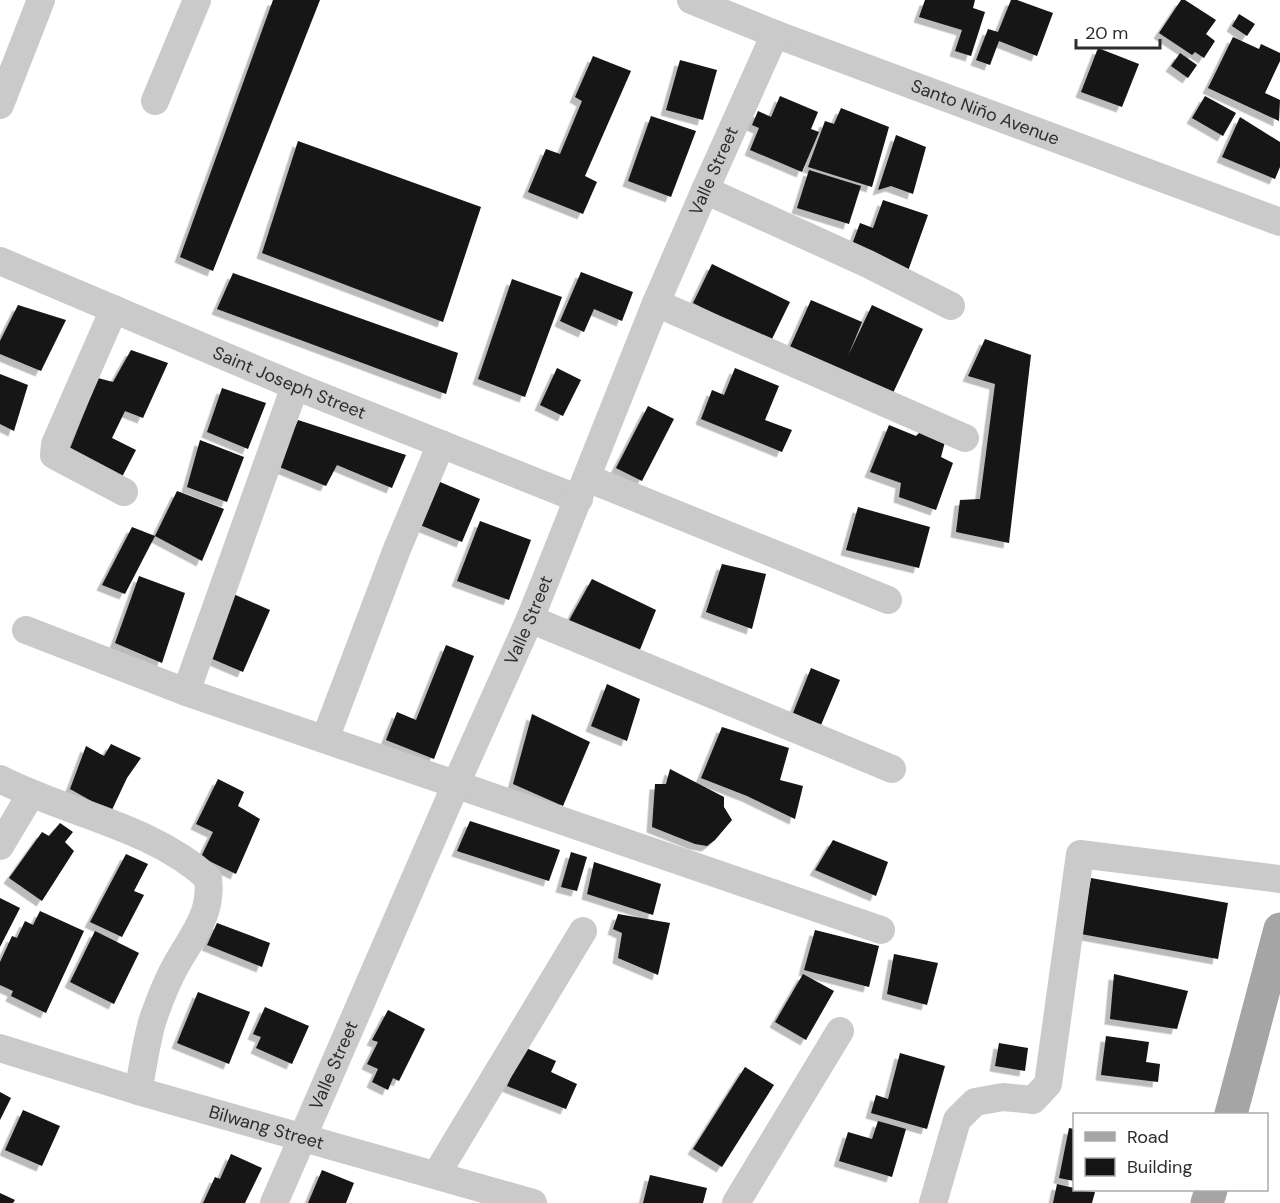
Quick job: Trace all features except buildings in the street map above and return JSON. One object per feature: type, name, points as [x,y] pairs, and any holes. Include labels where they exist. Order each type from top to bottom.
[{"type":"main road","points":[[1231,1113],[1280,929]]},
{"type":"street","points":[[0,105],[41,0]]},
{"type":"street","points":[[155,101],[197,0]]},
{"type":"street","name":"Santo Niño Avenue","points":[[691,0],[776,34],[1280,222]]},
{"type":"street","name":"Valle Street","points":[[274,1203],[530,619],[656,303],[776,34]]},
{"type":"street","points":[[705,190],[868,264],[951,306]]},
{"type":"street","name":"Saint Joseph Street","points":[[0,261],[295,386],[441,444],[583,489],[888,600]]},
{"type":"street","points":[[656,303],[965,438]]},
{"type":"street","points":[[114,309],[55,444],[54,455],[124,492]]},
{"type":"street","points":[[186,692],[295,386]]},
{"type":"street","points":[[325,739],[441,444]]},
{"type":"street","points":[[530,619],[892,769]]},
{"type":"street","points":[[26,630],[186,692],[881,930]]},
{"type":"street","points":[[0,779],[31,794],[124,829],[177,854],[208,879],[210,892],[208,908],[174,969],[153,1020],[138,1091]]},
{"type":"street","points":[[0,846],[31,794]]},
{"type":"street","points":[[933,1203],[957,1120],[975,1102],[1003,1097],[1033,1100],[1048,1084],[1080,854],[1280,879]]},
{"type":"street","points":[[436,1175],[583,931]]},
{"type":"street","points":[[736,1203],[840,1030]]},
{"type":"street","name":"Bilwang Street","points":[[0,1048],[138,1091],[534,1203]]}]
